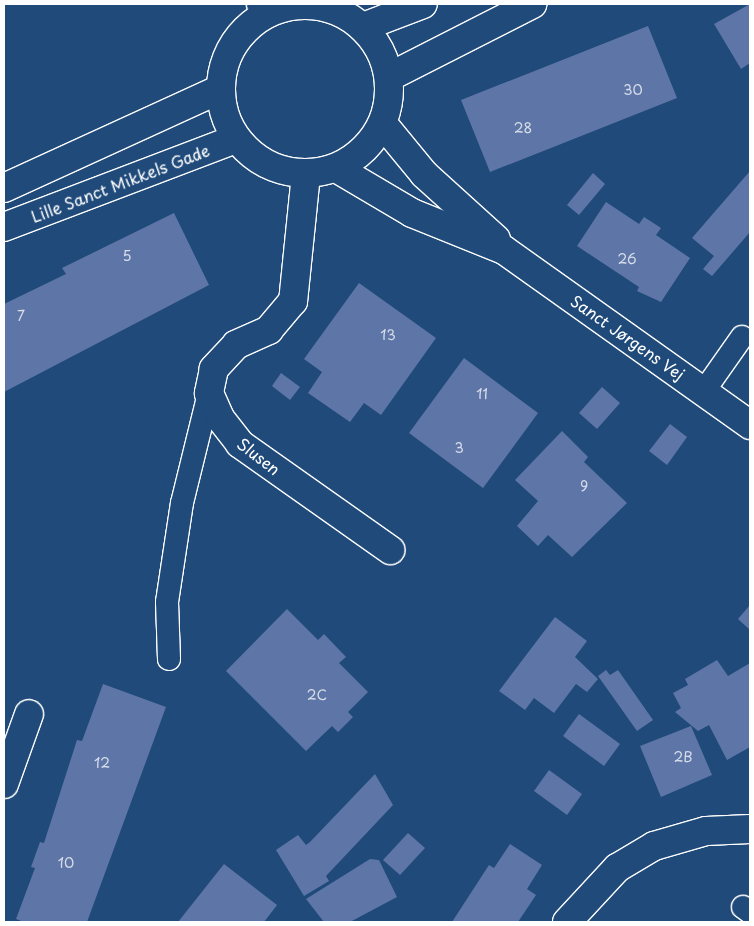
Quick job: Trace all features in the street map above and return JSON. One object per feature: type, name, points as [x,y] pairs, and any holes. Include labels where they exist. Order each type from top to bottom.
[{"type":"street","points":[[363,27],[423,4]]},
{"type":"street","points":[[389,78],[532,4]]},
{"type":"street","points":[[317,5],[342,12],[363,27],[380,50],[389,78],[383,124],[355,158],[336,168],[306,174],[279,170],[255,158],[236,139],[224,116],[220,89],[225,62],[238,37],[264,8],[317,5]]},
{"type":"street","points":[[4,188],[220,89]]},
{"type":"street","name":"Sanct Jørgens Vej","points":[[383,124],[424,174],[491,232],[504,250]]},
{"type":"street","name":"Lille Sanct Mikkels Gade","points":[[4,227],[236,139]]},
{"type":"street","name":"Sanct Jørgens Vej","points":[[336,168],[412,212],[504,250],[750,425]]},
{"type":"street","points":[[209,393],[214,369],[236,345],[269,330],[294,301],[306,174]]},
{"type":"street","name":"Slusen","points":[[209,393],[220,418],[240,444],[390,550]]},
{"type":"street","points":[[4,784],[29,714]]},
{"type":"street","points":[[567,922],[617,868],[654,846],[706,831],[750,829]]},
{"type":"lane","points":[[704,391],[742,337]]},
{"type":"lane","points":[[169,659],[167,602],[178,530],[209,393]]},
{"type":"building","points":[[750,4],[750,63],[741,69],[714,24]]},
{"type":"building","points":[[648,26],[677,98],[490,172],[461,100]]},
{"type":"building","points":[[750,171],[750,232],[712,276],[703,269],[714,256],[692,238]]},
{"type":"building","points":[[593,173],[605,184],[579,215],[567,205]]},
{"type":"building","points":[[606,202],[639,224],[644,217],[661,228],[656,235],[690,258],[661,302],[637,291],[639,287],[577,246]]},
{"type":"building","points":[[174,213],[209,285],[4,392],[4,304],[66,274],[62,268]]},
{"type":"building","points":[[359,283],[436,338],[381,415],[364,403],[350,422],[308,393],[322,372],[304,359]]},
{"type":"building","points":[[464,358],[538,413],[483,488],[409,433]]},
{"type":"building","points":[[281,373],[300,387],[290,400],[272,386]]},
{"type":"building","points":[[602,387],[620,403],[597,429],[579,413]]},
{"type":"building","points":[[670,424],[687,437],[667,465],[649,451]]},
{"type":"building","points":[[562,431],[588,457],[584,462],[627,503],[572,557],[548,535],[538,546],[517,526],[538,501],[515,480]]},
{"type":"building","points":[[750,605],[750,630],[738,619]]},
{"type":"building","points":[[287,609],[318,640],[324,634],[346,657],[339,663],[368,692],[348,712],[353,717],[338,732],[332,726],[306,751],[226,671]]},
{"type":"building","points":[[555,617],[587,641],[575,657],[598,679],[587,692],[576,684],[554,713],[534,698],[525,710],[499,691]]},
{"type":"building","points":[[717,660],[728,676],[750,663],[750,747],[727,760],[709,725],[698,731],[675,712],[681,708],[673,693],[688,685],[685,679]]},
{"type":"building","points":[[606,670],[610,675],[618,670],[653,720],[637,731],[598,676]]},
{"type":"building","points":[[103,684],[166,707],[87,922],[24,922],[16,919],[35,868],[31,867],[40,842],[44,843],[77,740],[82,741]]},
{"type":"building","points":[[579,714],[620,744],[604,766],[563,736]]},
{"type":"building","points":[[691,726],[712,775],[661,797],[640,746]]},
{"type":"building","points":[[549,770],[582,794],[567,815],[534,791]]},
{"type":"building","points":[[375,774],[393,805],[326,876],[329,881],[304,896],[276,850],[298,835],[306,845],[310,842]]},
{"type":"building","points":[[408,833],[425,848],[400,875],[383,860]]},
{"type":"building","points":[[510,844],[542,865],[527,889],[536,895],[518,922],[452,922],[489,865],[494,868]]},
{"type":"building","points":[[370,859],[379,860],[397,897],[350,922],[324,922],[306,899]]},
{"type":"building","points":[[224,864],[277,905],[264,922],[178,922]]}]
